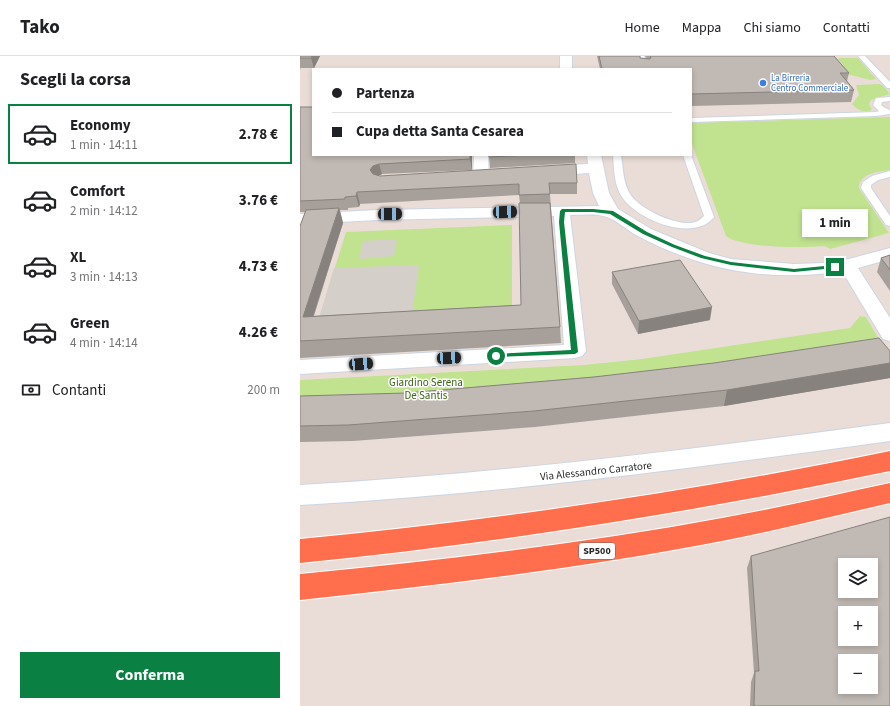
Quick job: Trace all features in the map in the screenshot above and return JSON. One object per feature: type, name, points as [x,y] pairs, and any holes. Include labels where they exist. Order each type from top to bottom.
[{"type":"highway","points":[[300,551],[405,542],[550,523],[687,501],[816,477],[890,461]]},
{"type":"highway","name":"SP500","points":[[300,587],[402,577],[554,558],[700,534],[890,493]]},
{"type":"street","points":[[566,56],[566,68]]},
{"type":"street","points":[[463,177],[488,175],[481,156]]},
{"type":"street","points":[[533,172],[595,162],[602,197],[605,205],[612,212],[645,233],[674,246],[703,257],[731,264],[794,270],[823,269],[847,265],[890,253]]},
{"type":"street","points":[[300,219],[378,214],[593,210],[612,212]]},
{"type":"street","points":[[300,368],[575,352],[562,211]]},
{"type":"street","points":[[847,265],[890,334]]},
{"type":"street","name":"Via Alessandro Carratore","points":[[300,495],[472,483],[627,468],[890,432]]},
{"type":"lane","points":[[641,56],[645,68]]},
{"type":"lane","points":[[862,56],[890,86]]},
{"type":"lane","points":[[879,74],[890,74]]},
{"type":"lane","points":[[889,112],[878,107],[877,102],[890,98]]},
{"type":"lane","points":[[692,120],[876,114],[889,112]]},
{"type":"lane","points":[[617,156],[623,188],[627,196],[637,206],[662,221],[671,224],[686,225],[698,224],[706,221],[709,217],[687,156]]},
{"type":"lane","points":[[890,174],[875,178],[866,184],[866,188],[890,223]]},
{"type":"green space","points":[[858,58],[876,79],[870,80],[847,74],[847,70],[838,59]]},
{"type":"green space","points":[[880,84],[890,94],[871,100],[869,104],[872,110],[861,110],[852,104],[859,95],[856,85]]},
{"type":"green space","points":[[890,117],[890,170],[866,176],[862,179],[859,188],[889,233],[830,249],[825,246],[789,247],[758,245],[733,240],[726,236],[692,144],[692,123]]},
{"type":"green space","points":[[512,225],[512,318],[316,328],[346,232]]},
{"type":"green space","name":"Giardino Serena De Santis","points":[[860,316],[866,317],[883,346],[300,409],[300,380],[584,365],[642,359],[850,328]]},
{"type":"shaded area","points":[[397,239],[394,256],[359,259],[363,241]]},
{"type":"shaded area","points":[[419,265],[411,322],[316,328],[334,268]]},
{"type":"building","points":[[300,56],[312,56],[311,58],[300,58]]},
{"type":"building","name":"La Birreria Centro Commerciale","points":[[599,56],[640,56],[640,58],[650,59],[650,56],[834,56],[849,73],[840,73],[854,90],[692,94],[692,68],[602,68]]},
{"type":"building","points":[[300,107],[312,107],[312,156],[470,156],[470,159],[379,164],[373,166],[370,170],[373,174],[380,176],[576,164],[577,183],[549,183],[550,194],[519,195],[519,184],[357,192],[356,196],[345,197],[345,199],[300,201]]},
{"type":"building","points":[[489,156],[510,156],[489,157]]},
{"type":"building","points":[[519,203],[550,203],[560,327],[300,341],[300,226],[306,210],[339,208],[303,317],[521,305]]},
{"type":"building","points":[[890,255],[890,270],[881,258]]},
{"type":"building","points":[[680,260],[712,307],[639,321],[612,272]]},
{"type":"building","points":[[879,338],[890,351],[890,363],[727,390],[534,411],[348,425],[300,426],[300,396],[406,393],[594,377],[714,363]]},
{"type":"building","points":[[890,517],[890,706],[754,706],[755,671],[759,671],[751,556]]},
{"type":"place","name":"La Birreria Centro Commerciale","points":[[763,83]]},
{"type":"route","points":[[496,356],[575,352],[562,211],[593,210],[612,212],[645,233],[674,246],[703,257],[731,264],[794,270],[835,267]]}]
